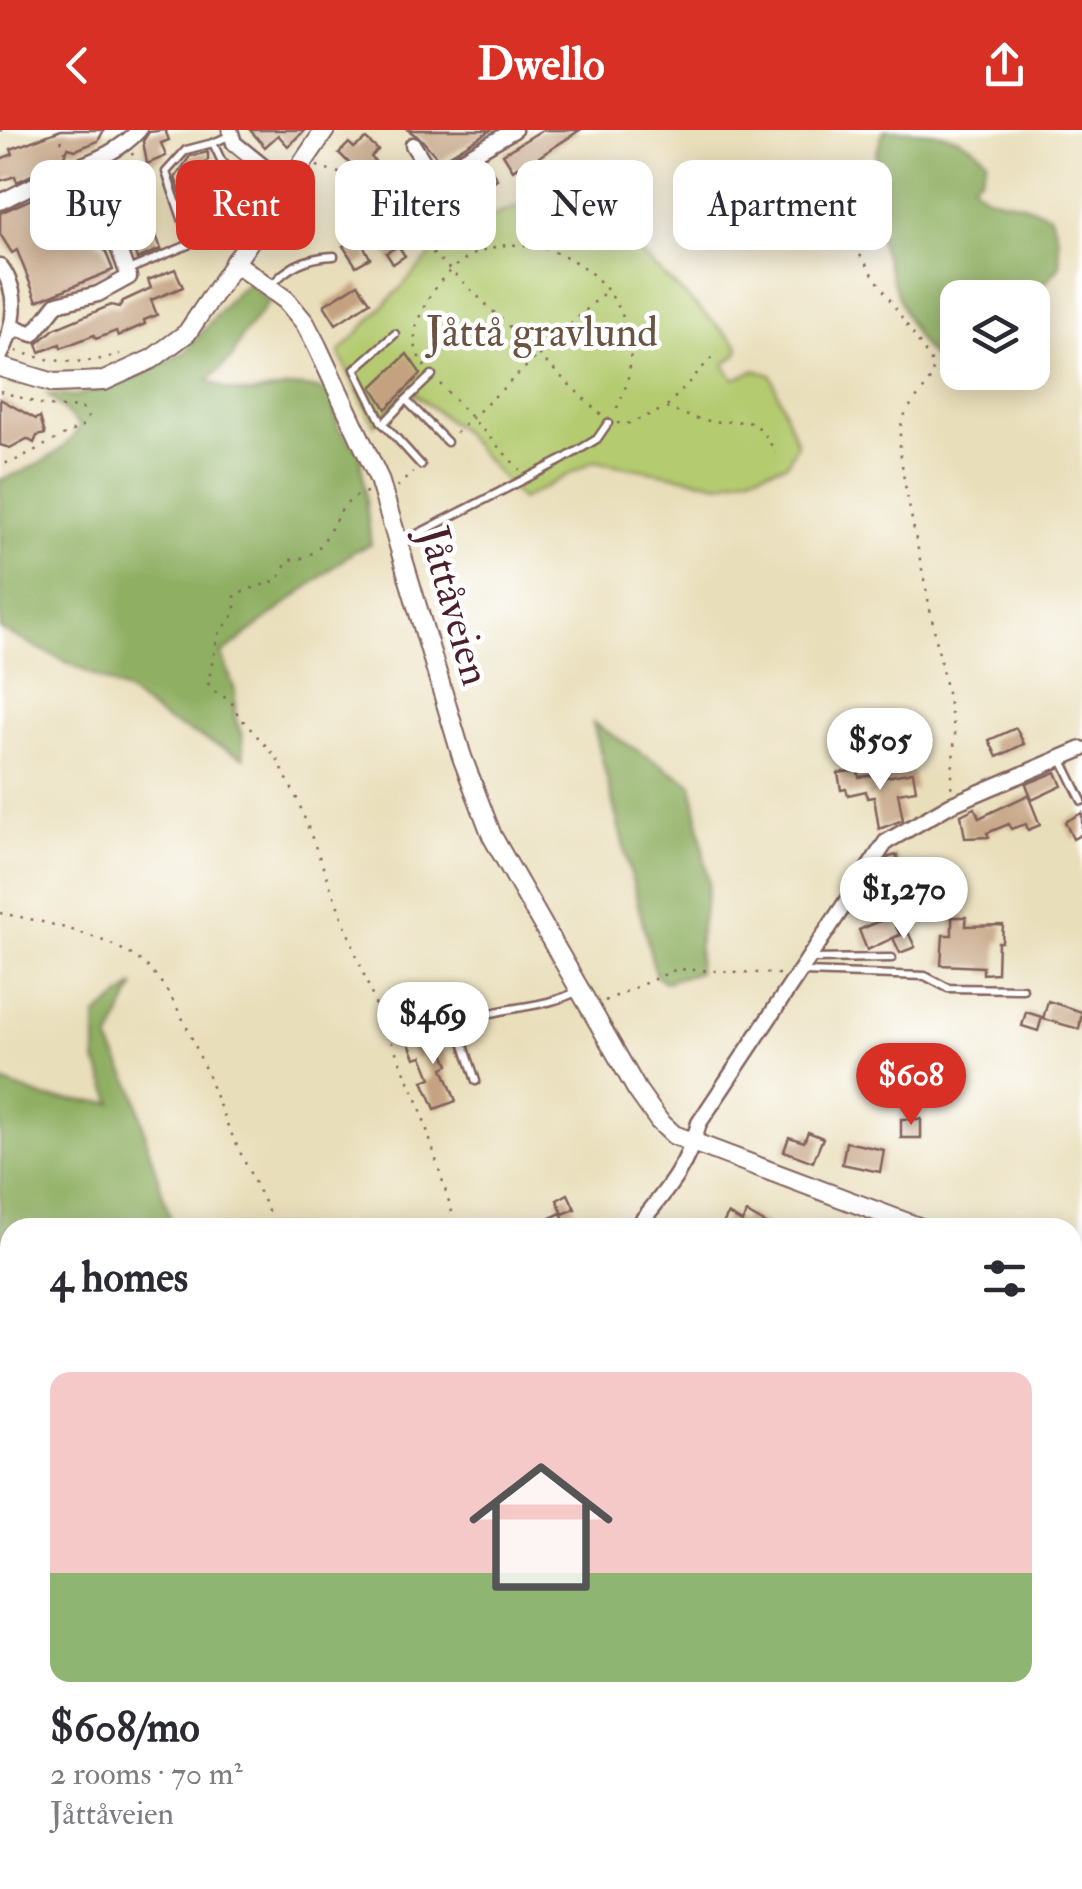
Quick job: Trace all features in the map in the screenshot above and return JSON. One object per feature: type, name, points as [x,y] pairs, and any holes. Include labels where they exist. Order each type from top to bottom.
[{"type":"main road","points":[[304,160],[325,130]]},
{"type":"main road","points":[[1,357],[54,383],[104,380],[152,359],[187,333],[242,250]]},
{"type":"main road","name":"Jåttåveien","points":[[234,262],[286,300],[305,323],[389,488],[399,544],[462,757],[492,836],[637,1090],[674,1135],[895,1218]]},
{"type":"street","points":[[96,160],[126,144],[139,130]]},
{"type":"street","points":[[462,160],[514,130]]},
{"type":"street","points":[[231,132],[234,143],[255,160]]},
{"type":"street","points":[[413,145],[422,160]]},
{"type":"street","points":[[0,202],[30,188]]},
{"type":"street","points":[[12,334],[19,330],[33,334],[57,304],[98,294],[129,277],[119,250]]},
{"type":"street","points":[[0,266],[9,278],[14,296],[12,334],[1,357]]},
{"type":"street","points":[[644,1218],[680,1172],[700,1122],[886,842],[950,804],[1082,750]]},
{"type":"lane","points":[[127,271],[188,245],[167,175],[172,163],[186,150],[213,143],[231,132]]},
{"type":"lane","points":[[213,143],[222,160]]},
{"type":"lane","points":[[270,288],[286,268],[320,256],[334,256]]},
{"type":"lane","points":[[395,334],[355,370],[384,424],[421,466]]},
{"type":"lane","points":[[384,424],[432,375]]},
{"type":"lane","points":[[406,400],[446,442]]},
{"type":"lane","points":[[399,544],[597,439],[608,423]]},
{"type":"lane","points":[[1061,758],[1082,801]]},
{"type":"lane","points":[[801,969],[892,958]]},
{"type":"lane","points":[[801,969],[925,976],[948,988],[1023,989]]},
{"type":"lane","points":[[476,1080],[460,1033],[464,1023],[483,1015],[558,1000],[579,990]]},
{"type":"path","points":[[58,130],[68,160]]},
{"type":"path","points":[[126,144],[138,171],[167,175]]},
{"type":"path","points":[[315,165],[362,184],[608,423],[627,424],[666,408],[718,352]]},
{"type":"path","points":[[527,478],[416,354],[416,325],[432,294],[451,270],[489,248],[518,246],[550,248],[579,262],[619,304],[630,345],[629,374],[608,423]]},
{"type":"path","points":[[860,255],[933,364],[930,382],[901,423],[900,444],[955,732],[950,804]]},
{"type":"path","points":[[446,442],[607,290]]},
{"type":"path","points":[[1,357],[54,363],[102,360],[130,351]]},
{"type":"path","points":[[0,391],[47,406],[82,408],[88,417],[84,426],[0,464]]},
{"type":"path","points":[[666,408],[705,421],[749,420],[765,432],[774,453]]},
{"type":"path","points":[[421,466],[389,488],[348,499],[320,545],[300,560],[288,560],[278,580],[235,594],[234,613],[218,635],[208,682],[231,701],[238,715],[276,757],[298,801],[377,1009],[420,1104],[454,1218]]},
{"type":"path","points":[[0,913],[30,918],[121,950],[157,976],[190,1032],[229,1129],[271,1218]]},
{"type":"path","points":[[590,1008],[677,968],[801,969]]},
{"type":"green space","points":[[884,130],[954,137],[987,160],[981,177],[973,183],[977,189],[992,198],[1050,215],[1058,238],[1060,266],[1047,280],[940,280],[940,362],[925,349],[913,330],[882,250],[892,250],[892,160],[877,160]]},
{"type":"green space","name":"Jåttå gravlund","points":[[516,207],[516,250],[636,250],[739,346],[737,354],[724,365],[734,379],[755,370],[771,375],[797,444],[787,464],[721,484],[594,461],[521,500],[460,430],[410,390],[374,425],[339,353],[436,250],[496,250],[496,215]]},
{"type":"green space","points":[[249,283],[269,302],[242,336],[232,358],[208,380],[242,393],[300,387],[333,395],[338,428],[360,452],[371,545],[354,551],[222,654],[235,691],[235,717],[244,758],[165,720],[127,692],[0,629],[0,480],[55,453],[80,426],[47,394],[75,396],[122,383],[185,352],[235,293]]},
{"type":"green space","points":[[593,723],[692,784],[709,885],[699,936],[698,972],[665,982],[656,976]]},
{"type":"green space","points":[[135,985],[109,1042],[135,1092],[170,1218],[0,1218],[0,1081],[45,1098],[113,1103],[96,1061],[96,1016]]},
{"type":"building","points":[[61,130],[104,130],[98,141],[76,150],[68,148],[62,160],[30,160],[30,176],[17,182],[15,176],[0,181],[0,159],[13,154],[11,149]]},
{"type":"building","points":[[165,130],[169,140],[161,143],[166,156],[146,160],[143,141],[149,132]]},
{"type":"building","points":[[250,130],[305,130],[288,146],[278,135],[265,147]]},
{"type":"building","points":[[408,130],[491,130],[442,160]]},
{"type":"building","points":[[542,130],[580,130],[534,160],[516,160],[513,170],[503,154]]},
{"type":"building","points":[[366,139],[378,150],[371,157],[374,160],[346,160],[339,153],[349,143],[354,148]]},
{"type":"building","points":[[208,152],[208,160],[187,160]]},
{"type":"building","points":[[30,200],[30,250],[105,250],[113,270],[37,301],[17,250],[12,253],[0,234],[0,213]]},
{"type":"building","points":[[156,235],[161,249],[137,259],[134,250],[156,250]]},
{"type":"building","points":[[346,250],[366,250],[370,258],[356,266]]},
{"type":"building","points":[[401,250],[405,256],[393,264],[386,253]]},
{"type":"building","points":[[175,269],[183,287],[151,300],[157,315],[144,320],[145,324],[118,336],[116,331],[96,339],[94,335],[40,352],[37,344],[54,329],[111,305],[119,307],[123,301],[151,288],[148,280]]},
{"type":"building","points":[[358,284],[370,302],[336,324],[324,305]]},
{"type":"building","points":[[407,354],[421,374],[386,409],[372,387]]},
{"type":"building","points":[[0,399],[36,419],[40,417],[45,434],[37,436],[34,443],[27,439],[10,448],[0,445]]},
{"type":"building","points":[[1016,728],[1024,744],[997,757],[989,740]]},
{"type":"building","points":[[858,770],[859,777],[874,775],[875,779],[913,772],[916,790],[898,793],[903,820],[879,829],[874,797],[867,798],[866,791],[848,795],[846,789],[841,790],[838,773]]},
{"type":"building","points":[[1056,772],[1062,786],[1032,800],[1026,784]]},
{"type":"building","points":[[1028,795],[1040,825],[1028,830],[1026,824],[1011,829],[1009,824],[987,833],[989,837],[965,838],[961,815],[975,808],[979,818]]},
{"type":"building","points":[[1082,813],[1082,834],[1073,839],[1065,822]]},
{"type":"building","points":[[897,855],[900,873],[886,875],[884,864]]},
{"type":"building","points":[[891,916],[900,935],[867,950],[859,930]]},
{"type":"building","points":[[952,917],[966,917],[966,926],[1003,925],[997,973],[983,974],[983,967],[941,965],[943,935],[952,935]]},
{"type":"building","points":[[908,932],[915,947],[900,953],[893,938]]},
{"type":"building","points":[[1048,1001],[1082,1012],[1079,1029],[1043,1019]]},
{"type":"building","points":[[1026,1012],[1042,1017],[1038,1031],[1022,1026]]},
{"type":"building","points":[[427,1028],[434,1045],[440,1043],[449,1065],[443,1068],[456,1101],[435,1109],[423,1081],[431,1078],[422,1056],[415,1058],[406,1036]]},
{"type":"building","points":[[901,1119],[921,1119],[921,1138],[901,1138]]},
{"type":"building","points":[[808,1132],[823,1138],[813,1162],[784,1151],[789,1137],[804,1142]]},
{"type":"building","points":[[846,1142],[884,1150],[880,1172],[842,1164]]},
{"type":"building","points":[[568,1194],[575,1209],[563,1214],[557,1200]]}]
